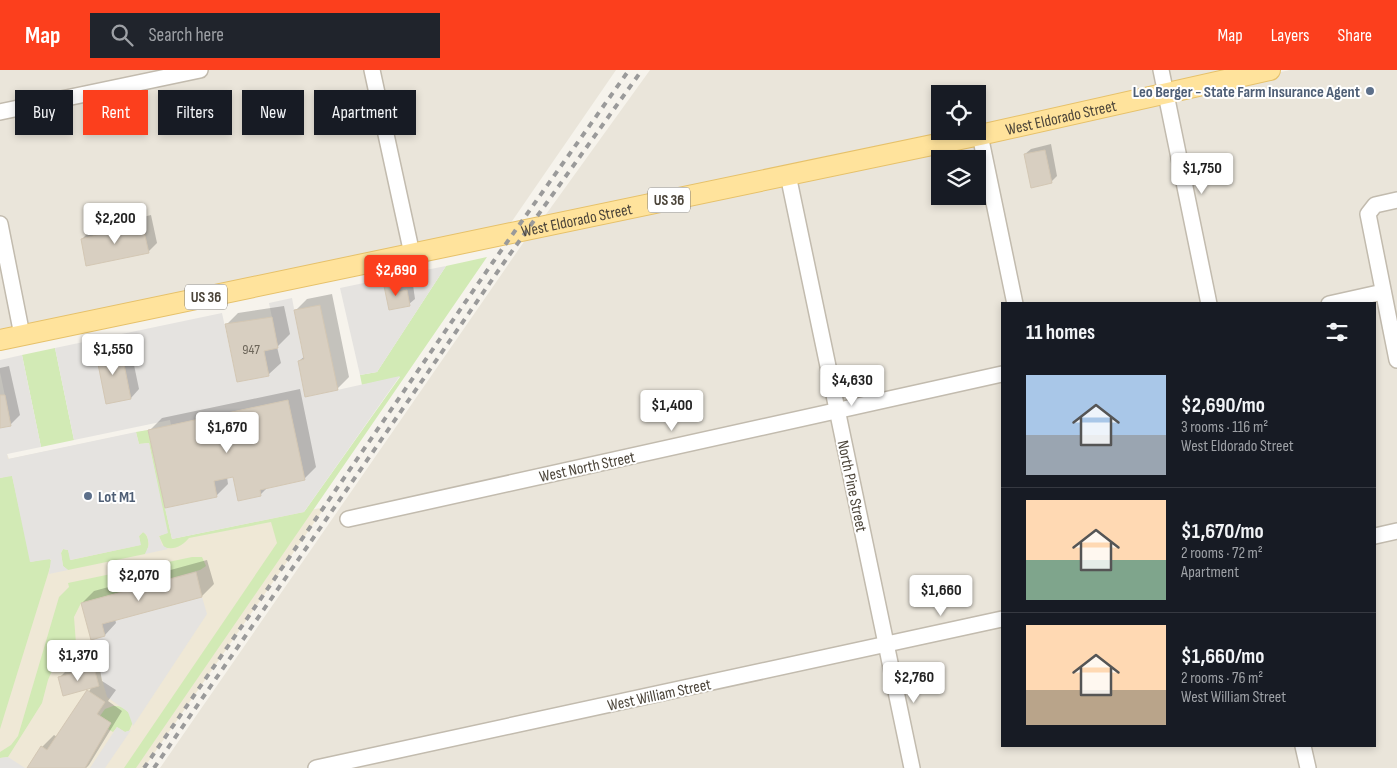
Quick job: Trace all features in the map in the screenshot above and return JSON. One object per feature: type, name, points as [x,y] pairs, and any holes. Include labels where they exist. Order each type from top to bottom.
[{"type":"main road","name":"West Eldorado Street","points":[[986,134],[1270,70]]},
{"type":"main road","name":"West Eldorado Street","points":[[0,340],[956,140]]},
{"type":"street","points":[[0,112],[200,70]]},
{"type":"street","points":[[372,70],[412,254]]},
{"type":"street","points":[[1161,70],[1209,302]]},
{"type":"street","points":[[981,140],[1015,302]]},
{"type":"street","name":"North Pine Street","points":[[788,175],[912,768]]},
{"type":"street","points":[[1397,200],[1380,203],[1370,209],[1368,220],[1397,360]]},
{"type":"street","points":[[0,224],[22,335]]},
{"type":"street","points":[[1338,302],[1383,292]]},
{"type":"street","name":"West North Street","points":[[348,519],[1001,374]]},
{"type":"street","points":[[1376,536],[1397,531]]},
{"type":"street","name":"West William Street","points":[[316,768],[1001,619]]},
{"type":"street","points":[[1303,747],[1308,768]]},
{"type":"shaded area","points":[[0,70],[616,70],[506,230],[0,339]]},
{"type":"shaded area","points":[[650,70],[1256,70],[986,128],[986,85],[931,85],[931,139],[539,224]]},
{"type":"shaded area","points":[[1290,70],[1397,70],[1397,768],[160,768],[530,233],[964,140],[986,140],[986,135]]},
{"type":"shaded area","points":[[446,266],[377,372],[360,375],[340,288],[383,279],[389,310],[410,306],[407,291],[398,292],[395,276]]},
{"type":"shaded area","points":[[292,298],[301,346],[311,358],[298,361],[306,397],[400,376],[304,512],[172,539],[165,508],[216,497],[214,481],[233,477],[261,496],[260,490],[305,480],[288,400],[171,425],[170,420],[74,440],[55,348],[222,313],[237,382],[269,376],[264,351],[278,347],[269,303]]},
{"type":"shaded area","name":"Lot M1","points":[[22,355],[41,447],[7,454],[8,459],[136,432],[139,444],[149,443],[168,533],[159,536],[162,545],[168,549],[145,554],[149,545],[147,535],[143,532],[139,536],[141,545],[70,560],[68,550],[63,549],[61,553],[63,566],[68,570],[49,574],[51,559],[30,562],[12,476],[0,478],[0,428],[11,425],[0,372],[0,360]]},
{"type":"shaded area","points":[[148,430],[172,539],[325,507],[144,768],[0,768],[0,455],[7,454],[9,459]]},
{"type":"shaded area","points":[[202,597],[207,614],[133,726],[128,712],[107,697],[91,640],[105,636],[102,624]]},
{"type":"shaded area","points":[[117,727],[125,732],[131,730],[105,768],[90,768]]},
{"type":"shaded area","points":[[8,757],[25,768],[0,768],[0,758]]},
{"type":"green space","points":[[487,257],[136,768],[124,768],[277,543],[271,522],[189,538],[175,548],[164,547],[159,536],[167,533],[149,443],[139,444],[136,432],[148,430],[172,539],[304,512],[400,377],[362,385],[360,375],[377,372],[446,266]]},
{"type":"green space","points":[[55,348],[74,440],[41,447],[22,355]]},
{"type":"green space","points":[[12,475],[31,562],[48,558],[52,561],[0,729],[0,478]]},
{"type":"green space","points":[[143,532],[148,542],[145,554],[68,570],[63,566],[61,553],[63,549],[68,550],[71,560],[140,545],[139,536]]},
{"type":"green space","points":[[192,557],[202,557],[206,566],[200,570],[81,603],[74,617],[76,644],[55,664],[48,680],[42,703],[8,757],[0,758],[0,752],[11,745],[18,736],[59,597],[69,587],[68,583]]},
{"type":"green space","points":[[113,706],[123,708],[130,715],[133,722],[129,731],[125,732],[117,727],[113,732],[108,729],[111,723],[100,716],[105,709]]},
{"type":"building","points":[[1045,150],[1052,183],[1031,188],[1024,154]]},
{"type":"building","points":[[142,223],[149,253],[86,266],[81,239]]},
{"type":"building","points":[[396,283],[398,292],[407,290],[410,306],[389,310],[384,286]]},
{"type":"building","points":[[320,305],[338,390],[305,397],[298,361],[304,359],[294,310]]},
{"type":"building","points":[[272,317],[278,348],[264,351],[269,376],[237,382],[225,324]]},
{"type":"building","points":[[121,349],[131,399],[106,404],[96,354]]},
{"type":"building","points":[[0,395],[5,395],[11,426],[0,428]]},
{"type":"building","points":[[288,400],[305,480],[260,490],[261,496],[238,501],[233,477],[214,481],[217,497],[165,508],[148,430]]},
{"type":"building","points":[[196,572],[202,597],[102,624],[105,636],[91,640],[81,603]]},
{"type":"building","points":[[94,668],[99,686],[63,696],[58,677]]},
{"type":"building","points":[[87,690],[105,702],[97,714],[111,723],[85,768],[27,768],[41,746],[47,750]]},
{"type":"railway","points":[[144,768],[493,262],[629,70]]},
{"type":"railway","points":[[154,768],[505,261],[642,70]]},
{"type":"place","name":"Leo Berger - State Farm Insurance Agent","points":[[1370,91]]},
{"type":"place","name":"Lot M1","points":[[88,496]]}]
